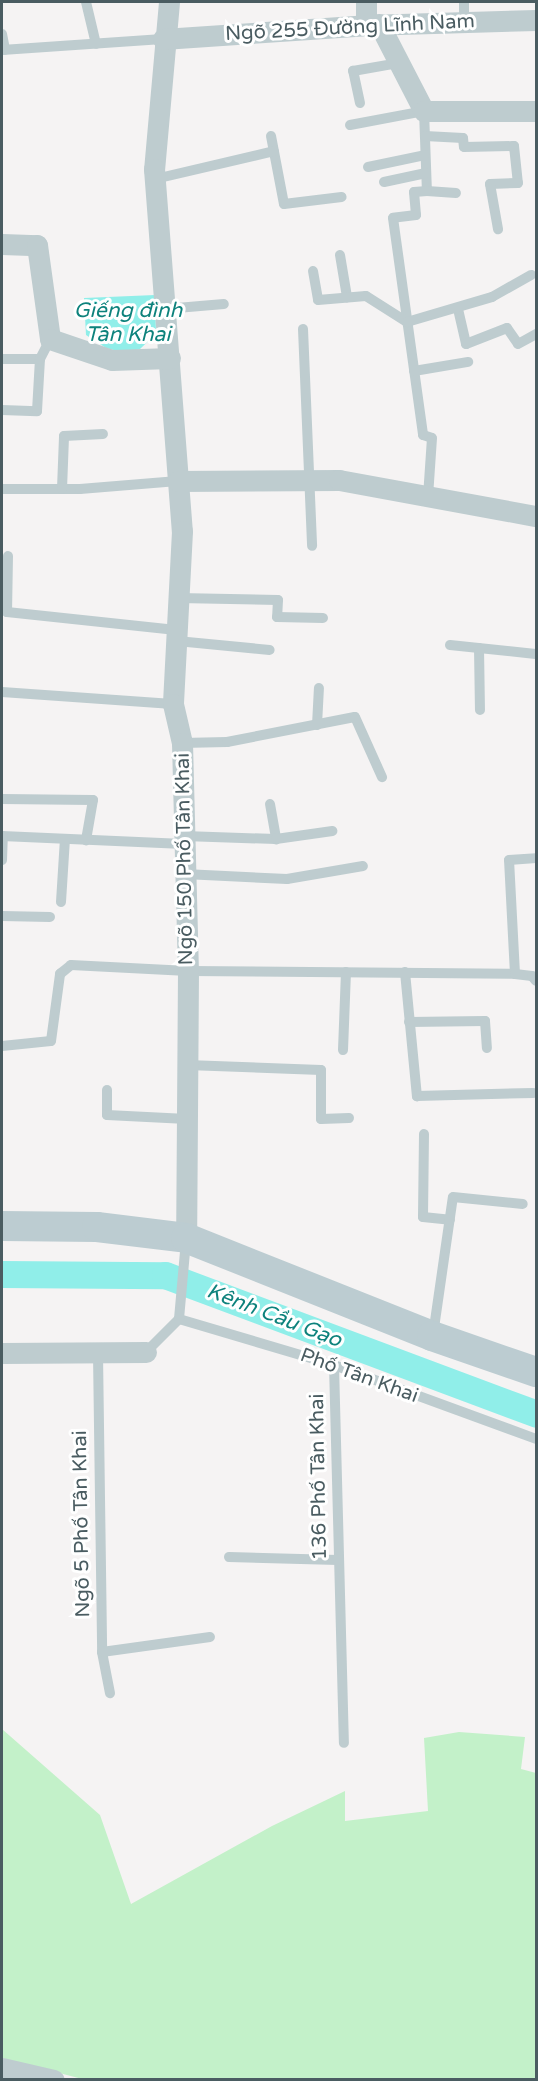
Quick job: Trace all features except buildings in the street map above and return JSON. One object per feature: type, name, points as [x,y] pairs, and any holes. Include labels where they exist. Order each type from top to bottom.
[{"type":"street","name":"Ngõ 150 Phố Tân Khai","points":[[169,2],[163,39],[154,179],[182,531],[173,705],[182,742],[188,971],[186,1247]]},
{"type":"street","points":[[366,2],[373,25],[399,63],[424,111],[537,111]]},
{"type":"street","name":"Ngõ 255 Đường Lĩnh Nam","points":[[163,39],[373,25],[464,11],[537,20]]},
{"type":"street","points":[[2,244],[38,245],[50,339],[112,360],[170,358]]},
{"type":"street","points":[[178,481],[339,480],[537,516]]},
{"type":"street","points":[[2,1226],[97,1227],[186,1247],[537,1372]]},
{"type":"street","points":[[2,1353],[146,1352]]},
{"type":"street","points":[[2,2068],[54,2079]]},
{"type":"lane","points":[[86,2],[96,44]]},
{"type":"lane","points":[[2,34],[3,50],[163,39]]},
{"type":"lane","points":[[360,104],[353,72],[399,63]]},
{"type":"lane","points":[[350,125],[424,111],[427,191]]},
{"type":"lane","points":[[271,136],[284,204],[342,197]]},
{"type":"lane","points":[[425,136],[463,138],[464,147],[514,146],[518,183],[490,184],[498,229]]},
{"type":"lane","points":[[154,179],[274,151]]},
{"type":"lane","points":[[368,167],[425,155]]},
{"type":"lane","points":[[384,182],[426,173]]},
{"type":"lane","points":[[428,497],[432,438],[423,435],[393,218],[416,215],[414,192],[456,193]]},
{"type":"lane","points":[[340,255],[347,297]]},
{"type":"lane","points":[[313,271],[318,300],[366,296],[407,322]]},
{"type":"lane","points":[[407,322],[420,315],[459,309],[492,297],[531,275]]},
{"type":"lane","points":[[165,309],[224,304]]},
{"type":"lane","points":[[459,309],[466,344],[507,328],[518,344],[537,334]]},
{"type":"lane","points":[[303,329],[307,480],[312,546]]},
{"type":"lane","points":[[2,410],[37,411],[40,359],[50,339]]},
{"type":"lane","points":[[2,359],[40,359]]},
{"type":"lane","points":[[414,371],[468,362]]},
{"type":"lane","points":[[62,489],[64,436],[103,434]]},
{"type":"lane","points":[[2,489],[62,489],[178,481]]},
{"type":"lane","points":[[8,556],[7,612],[270,650]]},
{"type":"lane","points":[[178,598],[278,600],[277,616],[323,618]]},
{"type":"lane","points":[[450,645],[536,652]]},
{"type":"lane","points":[[479,648],[480,710]]},
{"type":"lane","points":[[317,725],[319,688]]},
{"type":"lane","points":[[2,692],[173,705]]},
{"type":"lane","points":[[182,742],[227,742],[355,717],[382,777]]},
{"type":"lane","points":[[2,799],[93,800],[86,840]]},
{"type":"lane","points":[[270,804],[276,839]]},
{"type":"lane","points":[[2,860],[2,836],[86,840],[276,839],[332,831]]},
{"type":"lane","points":[[61,902],[65,839]]},
{"type":"lane","points":[[515,974],[509,860],[537,858]]},
{"type":"lane","points":[[184,874],[287,879],[363,866]]},
{"type":"lane","points":[[2,916],[50,917]]},
{"type":"lane","points":[[2,1046],[51,1041],[60,974],[71,965],[188,971],[515,974],[532,976],[537,981]]},
{"type":"lane","points":[[343,1050],[346,972]]},
{"type":"lane","points":[[405,972],[417,1096],[533,1093]]},
{"type":"lane","points":[[409,1022],[485,1021],[487,1048]]},
{"type":"lane","points":[[187,1065],[321,1070],[321,1119],[349,1118]]},
{"type":"lane","points":[[107,1090],[107,1115],[187,1119]]},
{"type":"lane","points":[[424,1134],[423,1217],[450,1220]]},
{"type":"lane","points":[[432,1335],[453,1197],[523,1204]]},
{"type":"lane","points":[[146,1352],[179,1314],[186,1247]]},
{"type":"lane","name":"Phố Tân Khai","points":[[179,1314],[334,1365],[537,1439]]},
{"type":"lane","name":"Ngõ 5 Phố Tân Khai","points":[[98,1354],[102,1652],[110,1693]]},
{"type":"lane","name":"136 Phố Tân Khai","points":[[334,1365],[344,1743]]},
{"type":"lane","points":[[229,1557],[338,1560]]},
{"type":"lane","points":[[102,1652],[210,1637]]},
{"type":"green space","points":[[2,1729],[100,1815],[131,1904],[272,1826],[345,1791],[345,1821],[428,1811],[424,1738],[459,1732],[525,1737],[521,1769],[536,1773],[536,2079],[86,2080],[2,2058]]},
{"type":"water","name":"Giếng đình Tân Khai","points":[[155,295],[156,334],[140,349],[125,353],[106,348],[86,335],[84,298]]},
{"type":"waterway","name":"Kênh Cầu Gạo","points":[[2,1274],[165,1275],[536,1414]]}]
